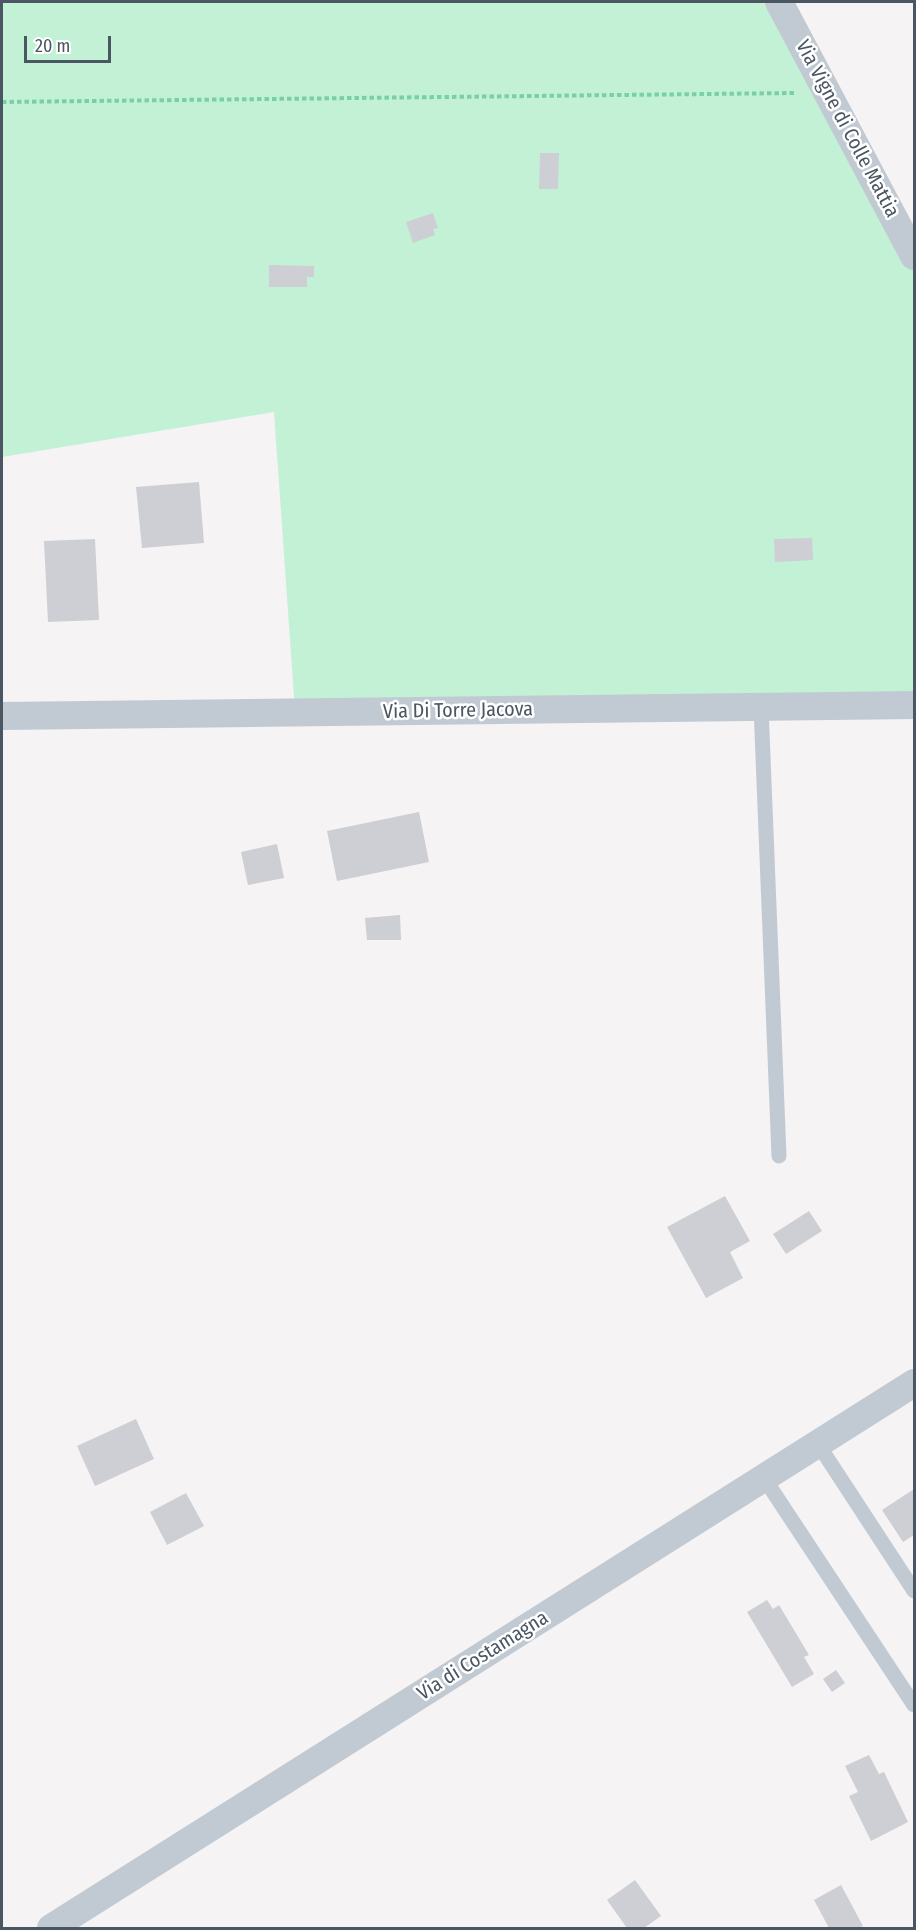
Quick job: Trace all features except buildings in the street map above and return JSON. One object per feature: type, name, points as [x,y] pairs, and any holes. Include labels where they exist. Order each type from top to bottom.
[{"type":"street","name":"Via Vigne di Colle Mattia","points":[[779,2],[915,256]]},
{"type":"street","name":"Via Di Torre Jacova","points":[[2,716],[915,705]]},
{"type":"street","name":"Via di Costamagna","points":[[51,1929],[915,1383]]},
{"type":"lane","points":[[761,707],[779,1156]]},
{"type":"lane","points":[[818,1444],[915,1591]]},
{"type":"lane","points":[[764,1478],[915,1705]]},
{"type":"path","points":[[2,102],[827,92]]},
{"type":"green space","points":[[2,2],[779,2],[914,256],[914,705],[295,711],[274,412],[2,457]]}]
